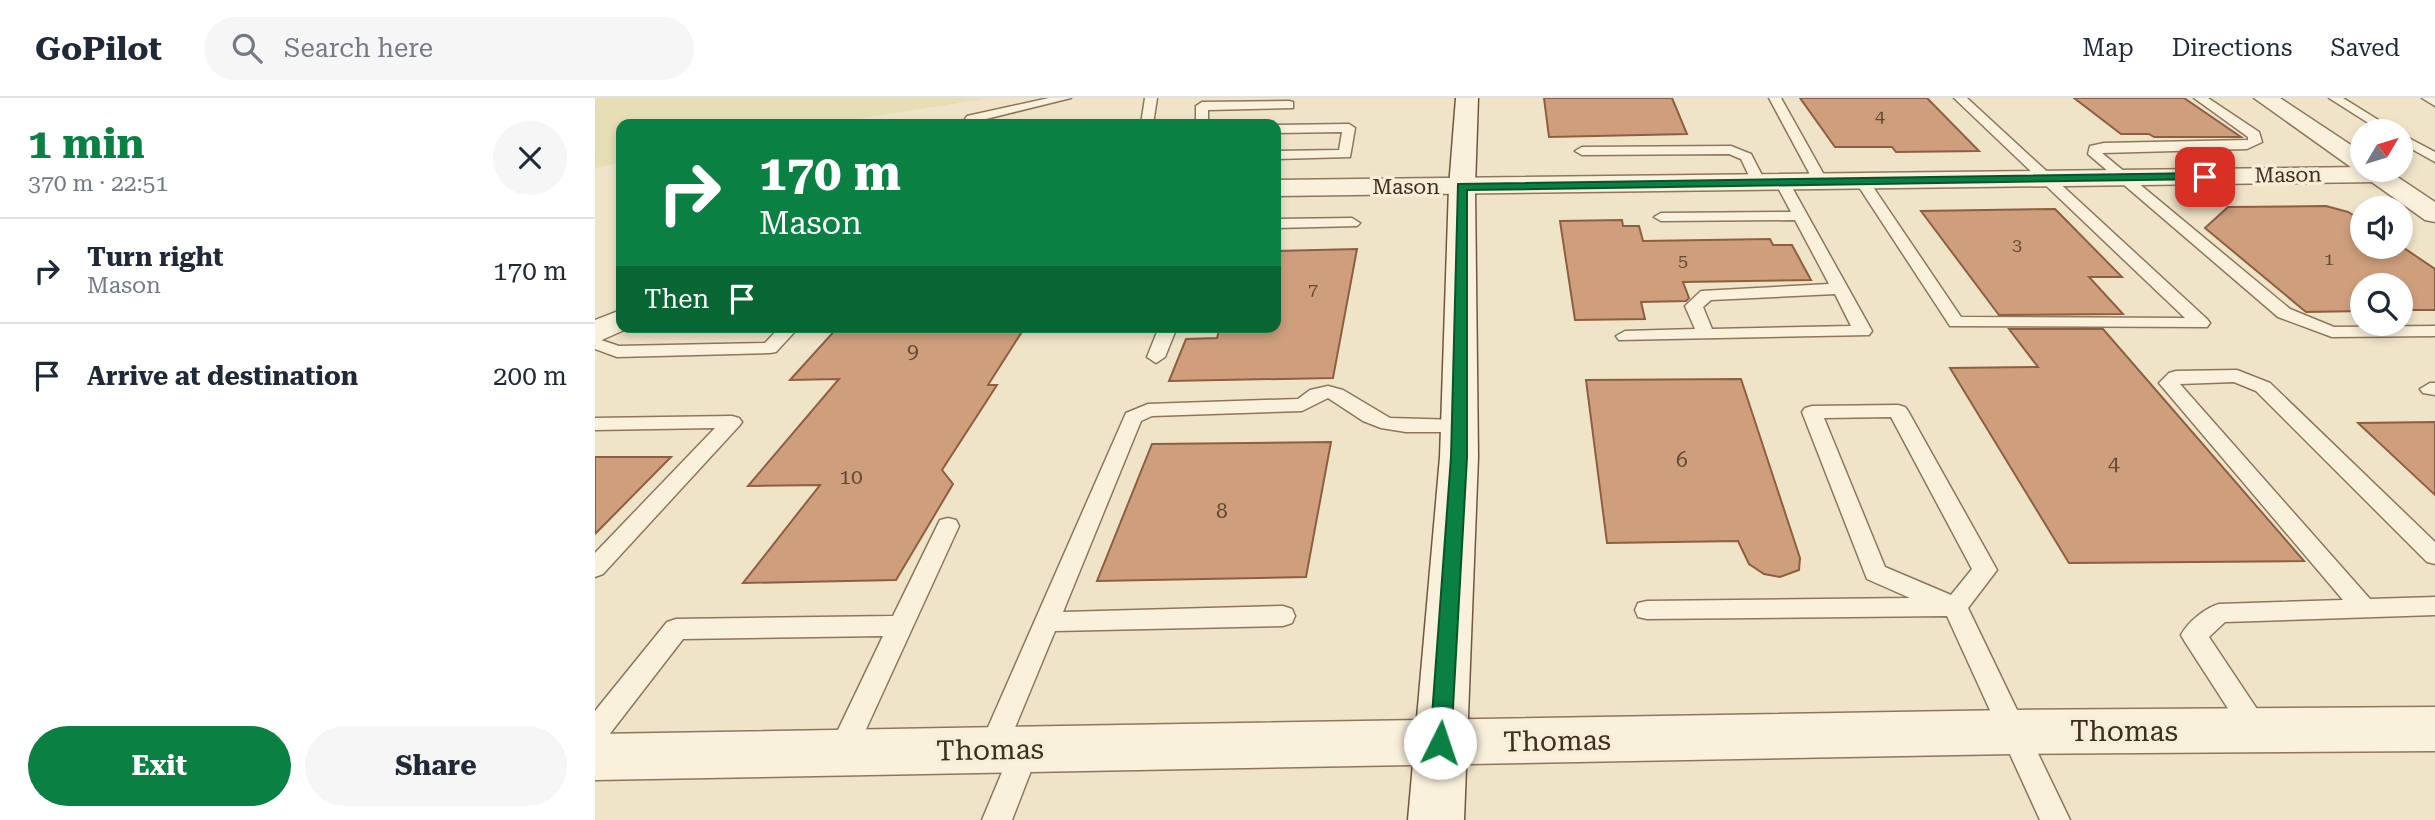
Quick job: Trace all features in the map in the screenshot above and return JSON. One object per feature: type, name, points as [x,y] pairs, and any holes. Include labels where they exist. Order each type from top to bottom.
[{"type":"street","points":[[1436,820],[1459,426],[1462,187],[1467,98]]},
{"type":"street","points":[[2265,98],[2350,157]]},
{"type":"street","name":"Mason","points":[[1281,188],[2126,178],[2350,171]]},
{"type":"street","points":[[2387,182],[2435,214]]},
{"type":"street","points":[[595,333],[616,322]]},
{"type":"street","name":"Thomas","points":[[595,757],[2012,732],[2435,729]]},
{"type":"lane","points":[[971,119],[1065,98]]},
{"type":"lane","points":[[1148,119],[1151,98]]},
{"type":"lane","points":[[1775,98],[1821,182]]},
{"type":"lane","points":[[1862,181],[1956,322],[2201,323],[1960,98]]},
{"type":"lane","points":[[2200,98],[2255,135],[2255,142],[2247,145],[2104,147],[2095,149],[2095,154],[2284,313],[2332,332],[2435,331]]},
{"type":"lane","points":[[2335,98],[2370,119]]},
{"type":"lane","points":[[2428,98],[2435,102]]},
{"type":"lane","points":[[1202,119],[1202,106],[1289,106]]},
{"type":"lane","points":[[1281,129],[1349,128],[1345,154],[1281,155]]},
{"type":"lane","points":[[2413,145],[2435,158]]},
{"type":"lane","points":[[1582,151],[1731,150],[1746,157],[1799,216],[1863,331],[1625,336]]},
{"type":"lane","points":[[1661,217],[1799,216]]},
{"type":"lane","points":[[1281,224],[1352,223]]},
{"type":"lane","points":[[1705,333],[1694,306],[1707,295],[1838,289]]},
{"type":"lane","points":[[595,343],[617,352],[770,348],[784,333]]},
{"type":"lane","points":[[1156,356],[1166,333]]},
{"type":"lane","points":[[2364,608],[2169,383],[2176,377],[2237,376],[2263,387],[2435,556]]},
{"type":"lane","points":[[997,820],[1008,750],[1047,622],[1133,417],[1141,412],[1302,405],[1317,393],[1331,392],[1359,411],[1388,424],[1459,426]]},
{"type":"lane","points":[[1955,607],[1985,570],[1898,411],[1812,412],[1875,573],[1955,607],[2055,820]]},
{"type":"lane","points":[[595,424],[732,422],[595,568]]},
{"type":"lane","points":[[841,753],[948,526]]},
{"type":"lane","points":[[2257,730],[2193,635],[2218,613],[2435,606]]},
{"type":"lane","points":[[1647,610],[1955,607]]},
{"type":"lane","points":[[1047,622],[1283,616]]},
{"type":"lane","points":[[595,732],[675,629],[901,626]]},
{"type":"shaded area","points":[[595,98],[991,98],[855,119],[616,119],[616,164],[595,168]]},
{"type":"building","points":[[1544,98],[1672,98],[1687,134],[1549,137]]},
{"type":"building","points":[[1800,98],[1927,98],[1979,151],[1896,152],[1892,147],[1835,147]]},
{"type":"building","points":[[2074,98],[2184,98],[2241,137],[2154,137],[2149,134],[2121,134]]},
{"type":"building","points":[[2326,206],[2348,212],[2350,259],[2413,259],[2413,254],[2435,269],[2435,310],[2413,310],[2413,273],[2350,273],[2350,311],[2306,312],[2205,228],[2228,207]]},
{"type":"building","points":[[2055,209],[2122,277],[2089,277],[2123,314],[1999,315],[1921,211]]},
{"type":"building","points":[[1622,220],[1623,226],[1639,226],[1643,241],[1770,239],[1773,245],[1792,245],[1811,280],[1683,282],[1689,298],[1686,301],[1641,302],[1645,319],[1575,320],[1560,221]]},
{"type":"building","points":[[1357,249],[1333,378],[1169,381],[1186,339],[1217,338],[1218,333],[1281,333],[1281,251]]},
{"type":"building","points":[[2009,329],[2103,329],[2304,561],[2069,563],[1950,368],[2038,367]]},
{"type":"building","points":[[833,333],[1021,333],[988,385],[997,385],[942,470],[953,484],[896,580],[743,583],[820,485],[748,486],[839,379],[790,380]]},
{"type":"building","points":[[1741,379],[1800,558],[1799,570],[1780,577],[1764,574],[1749,564],[1738,541],[1607,543],[1586,380]]},
{"type":"building","points":[[2435,422],[2435,495],[2358,423]]},
{"type":"building","points":[[1331,442],[1306,577],[1097,581],[1152,444]]},
{"type":"building","points":[[595,457],[671,457],[595,534]]},
{"type":"route","points":[[1440,743],[1459,457],[1462,187],[2205,177]]}]
